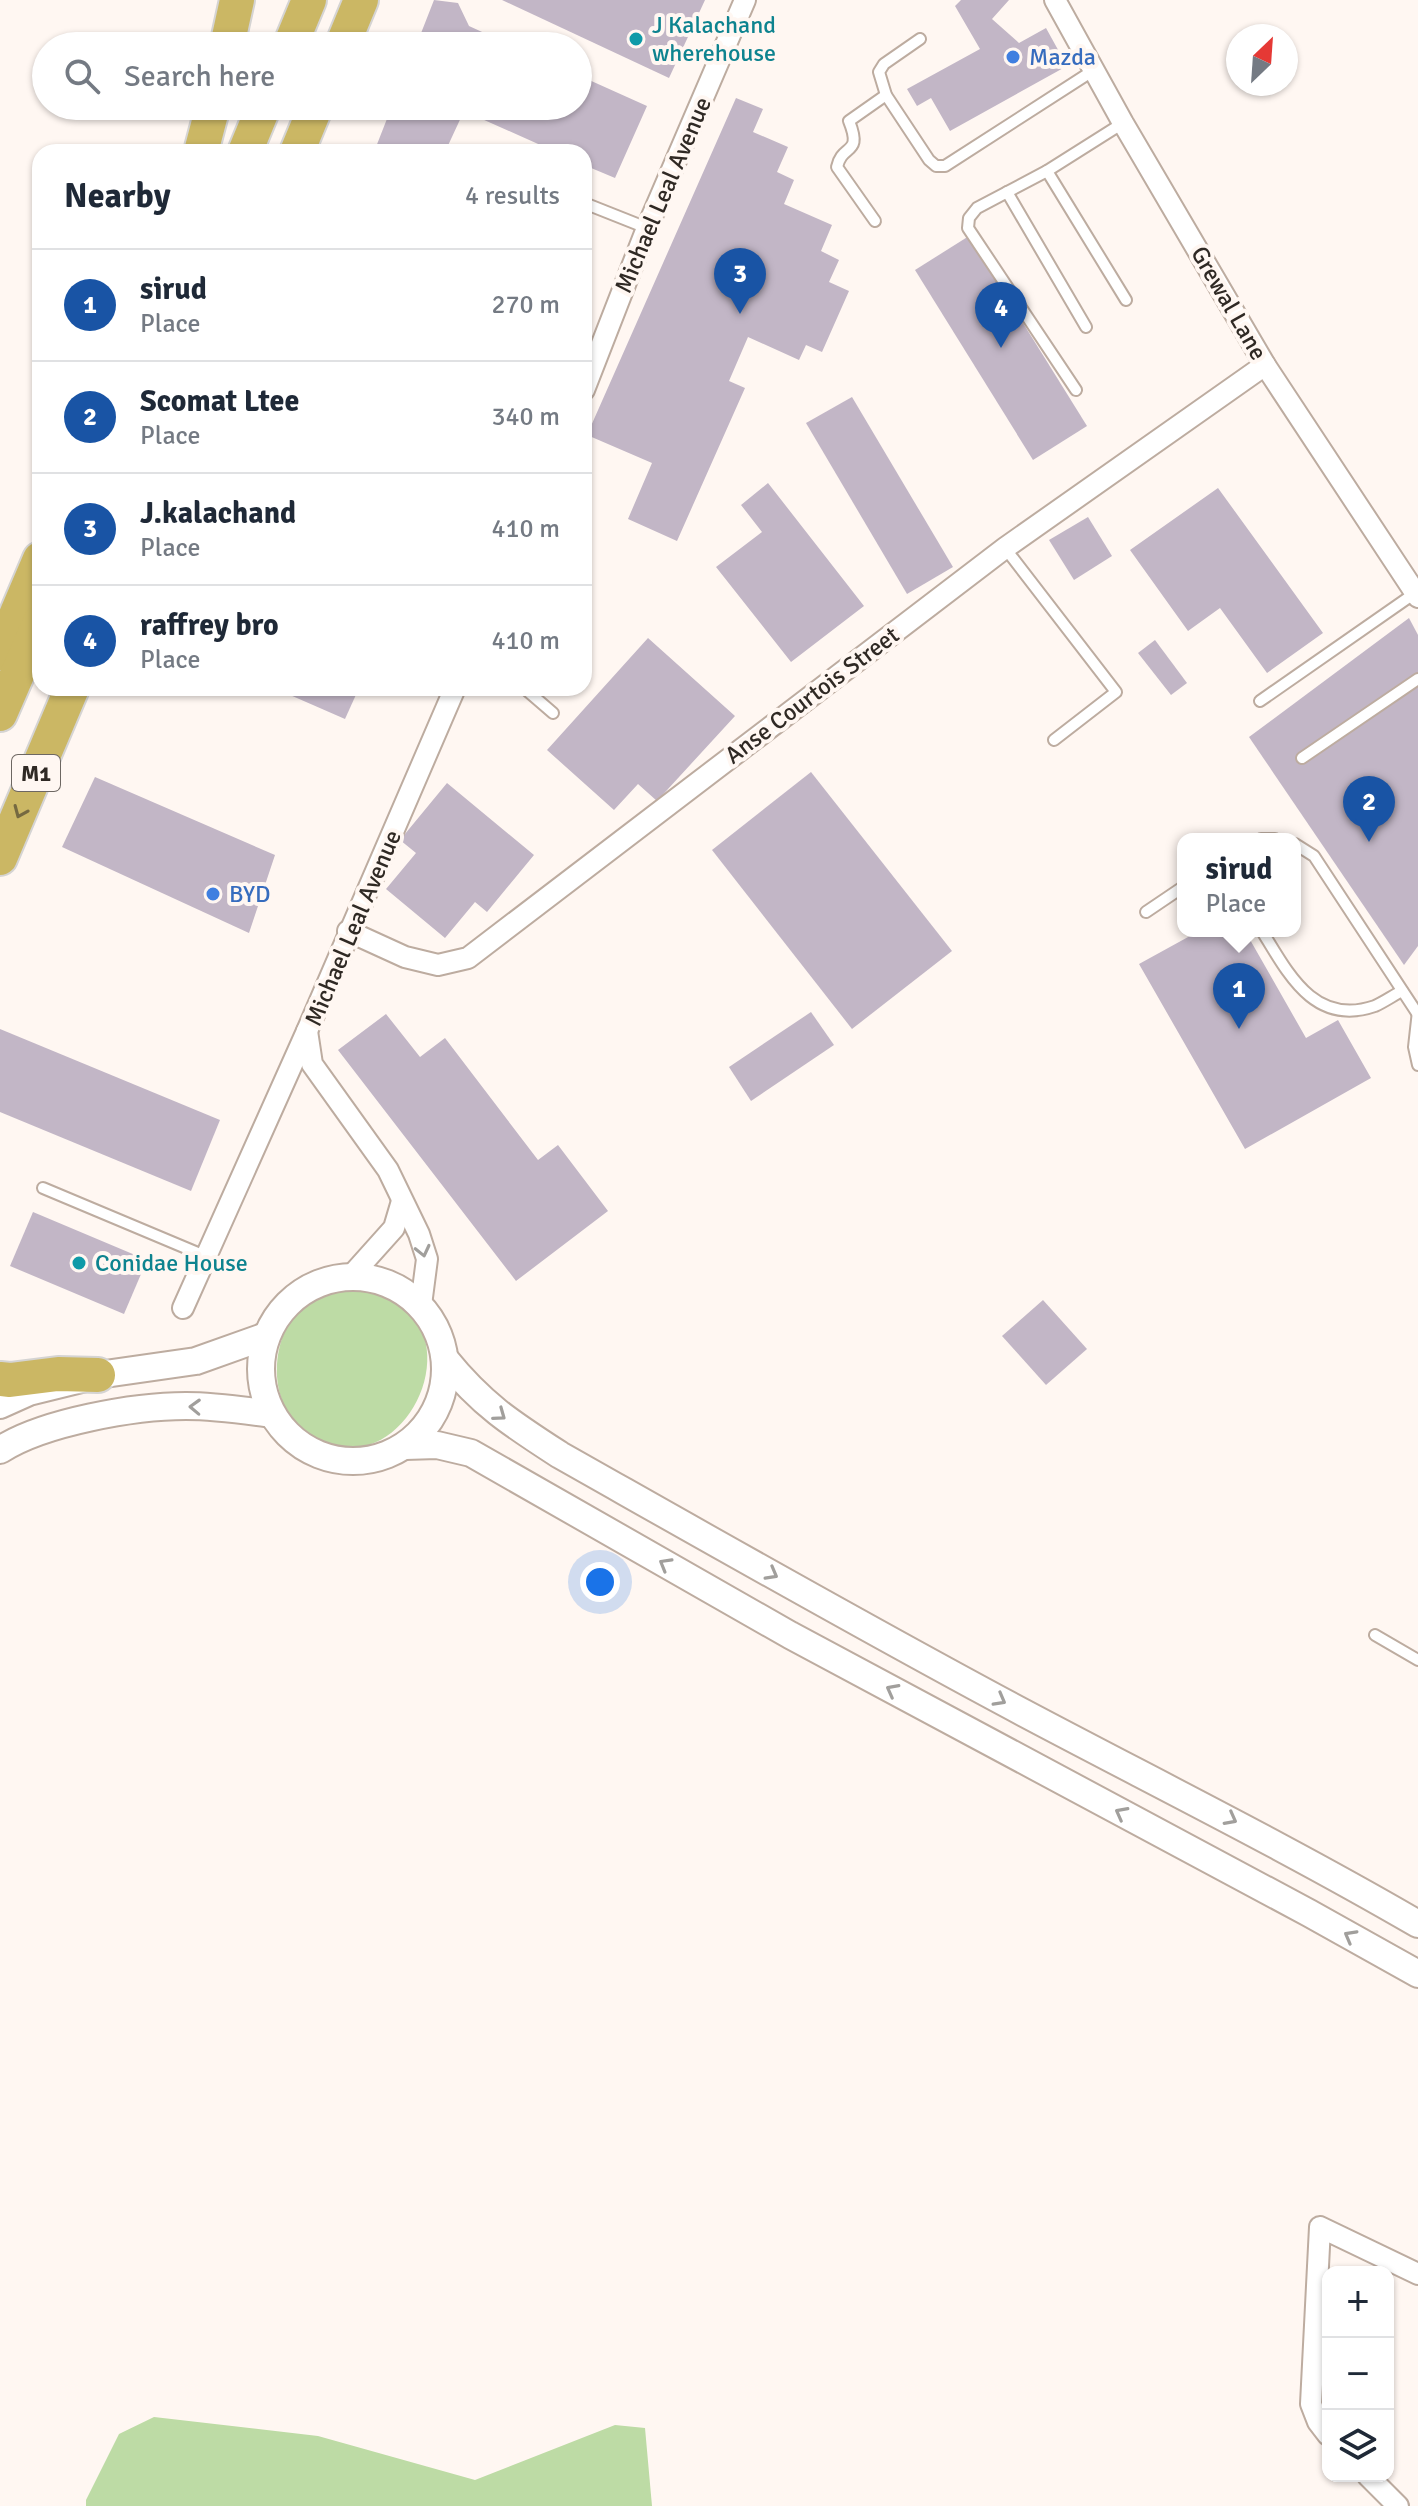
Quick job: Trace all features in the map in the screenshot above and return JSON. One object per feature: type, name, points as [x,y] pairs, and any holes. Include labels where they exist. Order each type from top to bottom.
[{"type":"highway","points":[[230,32],[237,0]]},
{"type":"highway","points":[[274,32],[288,0]]},
{"type":"highway","points":[[296,32],[309,0]]},
{"type":"highway","points":[[348,32],[361,0]]},
{"type":"highway","points":[[203,144],[209,120]]},
{"type":"highway","points":[[235,144],[242,120]]},
{"type":"highway","points":[[248,144],[258,120]]},
{"type":"highway","points":[[300,144],[310,120]]},
{"type":"highway","points":[[0,653],[32,578]]},
{"type":"highway","points":[[0,714],[32,640]]},
{"type":"highway","name":"M1","points":[[0,858],[69,696]]},
{"type":"highway","points":[[0,1379],[58,1374],[98,1375]]},
{"type":"street","name":"Michael Leal Avenue","points":[[592,369],[647,228],[745,0]]},
{"type":"street","name":"Grewal Lane","points":[[1055,0],[1265,365],[1417,595]]},
{"type":"street","name":"Anse Courtois Street","points":[[348,931],[405,957],[438,965],[468,958],[1005,548],[1265,365]]},
{"type":"street","name":"Michael Leal Avenue","points":[[421,1305],[427,1259],[419,1234],[388,1170],[312,1064],[307,1031],[451,696]]},
{"type":"street","points":[[183,1308],[307,1031]]},
{"type":"street","points":[[351,1276],[394,1228],[402,1201]]},
{"type":"street","points":[[351,1276],[377,1280],[400,1289],[421,1305],[437,1331],[445,1359],[445,1385],[437,1409],[423,1430],[405,1446],[382,1457],[357,1461],[331,1459],[308,1450],[288,1435],[272,1414],[260,1376],[266,1336],[276,1316],[309,1287],[329,1279],[351,1276]]},
{"type":"street","points":[[0,1405],[29,1392],[98,1375],[196,1361],[266,1336]]},
{"type":"street","points":[[445,1359],[468,1388],[494,1412],[560,1455],[1011,1706],[1333,1874],[1418,1924]]},
{"type":"street","points":[[0,1450],[65,1424],[123,1413],[183,1406],[272,1414]]},
{"type":"street","points":[[405,1446],[437,1445],[471,1453],[790,1635],[1418,1974]]},
{"type":"street","points":[[1322,2427],[1311,2404],[1320,2227],[1418,2274]]},
{"type":"street","points":[[1374,2482],[1398,2506]]},
{"type":"lane","points":[[920,39],[884,64],[879,72],[886,95],[936,166],[945,166],[1094,70]]},
{"type":"lane","points":[[875,221],[837,167],[839,159],[854,143],[855,136],[849,121],[886,95]]},
{"type":"lane","points":[[1076,390],[968,228],[969,218],[977,208],[1047,171],[1123,123]]},
{"type":"lane","points":[[1047,171],[1126,300]]},
{"type":"lane","points":[[1007,192],[1086,327]]},
{"type":"lane","points":[[592,206],[647,228]]},
{"type":"lane","points":[[1005,548],[1116,692],[1054,740]]},
{"type":"lane","points":[[1260,701],[1417,595]]},
{"type":"lane","points":[[1302,758],[1418,679]]},
{"type":"lane","points":[[533,696],[553,713]]},
{"type":"lane","points":[[1301,848],[1314,856],[1417,1012],[1414,1047],[1418,1065]]},
{"type":"lane","points":[[1146,912],[1177,891]]},
{"type":"lane","points":[[1266,937],[1296,985],[1313,1000],[1344,1010],[1374,1006],[1402,991]]},
{"type":"lane","points":[[43,1188],[205,1256]]},
{"type":"lane","points":[[1375,1635],[1418,1660]]},
{"type":"green space","points":[[348,1287],[378,1290],[410,1312],[426,1342],[426,1375],[414,1406],[393,1432],[364,1446],[331,1445],[297,1423],[287,1411],[278,1381],[280,1347],[293,1318],[314,1300]]},
{"type":"green space","points":[[154,2417],[318,2436],[475,2480],[615,2425],[645,2428],[652,2506],[86,2506],[86,2500],[119,2434]]},
{"type":"building","points":[[434,0],[458,3],[469,26],[482,32],[421,32]]},
{"type":"building","name":"J Kalachand wherehouse","points":[[502,0],[705,0],[669,78],[592,42],[592,32],[571,32]]},
{"type":"building","name":"Mazda","points":[[961,0],[1009,0],[992,19],[1019,43],[1046,28],[1067,66],[950,131],[931,98],[917,106],[907,89],[980,49],[955,6]]},
{"type":"building","points":[[592,81],[647,106],[615,178],[592,168],[592,144],[538,144],[484,120],[592,120]]},
{"type":"building","points":[[736,98],[763,109],[753,132],[788,147],[777,172],[794,180],[784,204],[832,225],[821,251],[839,260],[829,282],[849,291],[822,352],[806,345],[799,360],[748,337],[729,381],[745,388],[677,541],[628,519],[652,463],[592,437],[592,424]]},
{"type":"building","points":[[387,120],[460,120],[449,144],[377,144]]},
{"type":"building","points":[[969,236],[1087,426],[1033,460],[915,270]]},
{"type":"building","points":[[852,397],[953,567],[907,594],[806,423]]},
{"type":"building","points":[[768,483],[864,606],[791,662],[716,567],[762,532],[741,505]]},
{"type":"building","points":[[1218,488],[1323,633],[1267,673],[1220,608],[1188,631],[1130,550]]},
{"type":"building","points":[[1088,517],[1112,556],[1074,580],[1049,540]]},
{"type":"building","points":[[1409,618],[1418,635],[1418,946],[1404,965],[1249,737]]},
{"type":"building","points":[[648,638],[735,716],[657,801],[638,784],[614,810],[547,750]]},
{"type":"building","points":[[1155,640],[1187,683],[1171,695],[1138,653]]},
{"type":"building","points":[[292,696],[355,696],[345,719]]},
{"type":"building","points":[[811,772],[952,951],[852,1029],[712,850]]},
{"type":"building","name":"BYD","points":[[95,777],[275,855],[249,933],[62,847]]},
{"type":"building","points":[[447,783],[534,855],[487,912],[475,902],[445,938],[386,889],[416,853],[400,840]]},
{"type":"building","points":[[1188,937],[1248,937],[1306,1038],[1338,1020],[1371,1078],[1245,1149],[1139,964]]},
{"type":"building","points":[[811,1012],[834,1045],[751,1101],[729,1067]]},
{"type":"building","points":[[386,1014],[420,1057],[445,1038],[538,1160],[558,1145],[608,1211],[516,1281],[338,1050]]},
{"type":"building","points":[[0,1029],[220,1120],[191,1191],[0,1112]]},
{"type":"building","name":"Conidae House","points":[[33,1212],[147,1260],[124,1314],[10,1266]]},
{"type":"building","points":[[1043,1300],[1087,1349],[1046,1385],[1002,1336]]},
{"type":"place","name":"J Kalachand wherehouse","points":[[636,39]]},
{"type":"place","name":"Mazda","points":[[1013,57]]},
{"type":"place","name":"J.kalachand","points":[[740,314]]},
{"type":"place","name":"raffrey bro","points":[[1001,348]]},
{"type":"place","name":"Scomat Ltee","points":[[1369,842]]},
{"type":"place","name":"BYD","points":[[213,894]]},
{"type":"place","name":"sirud","points":[[1239,1029]]},
{"type":"place","name":"Conidae House","points":[[79,1263]]}]
